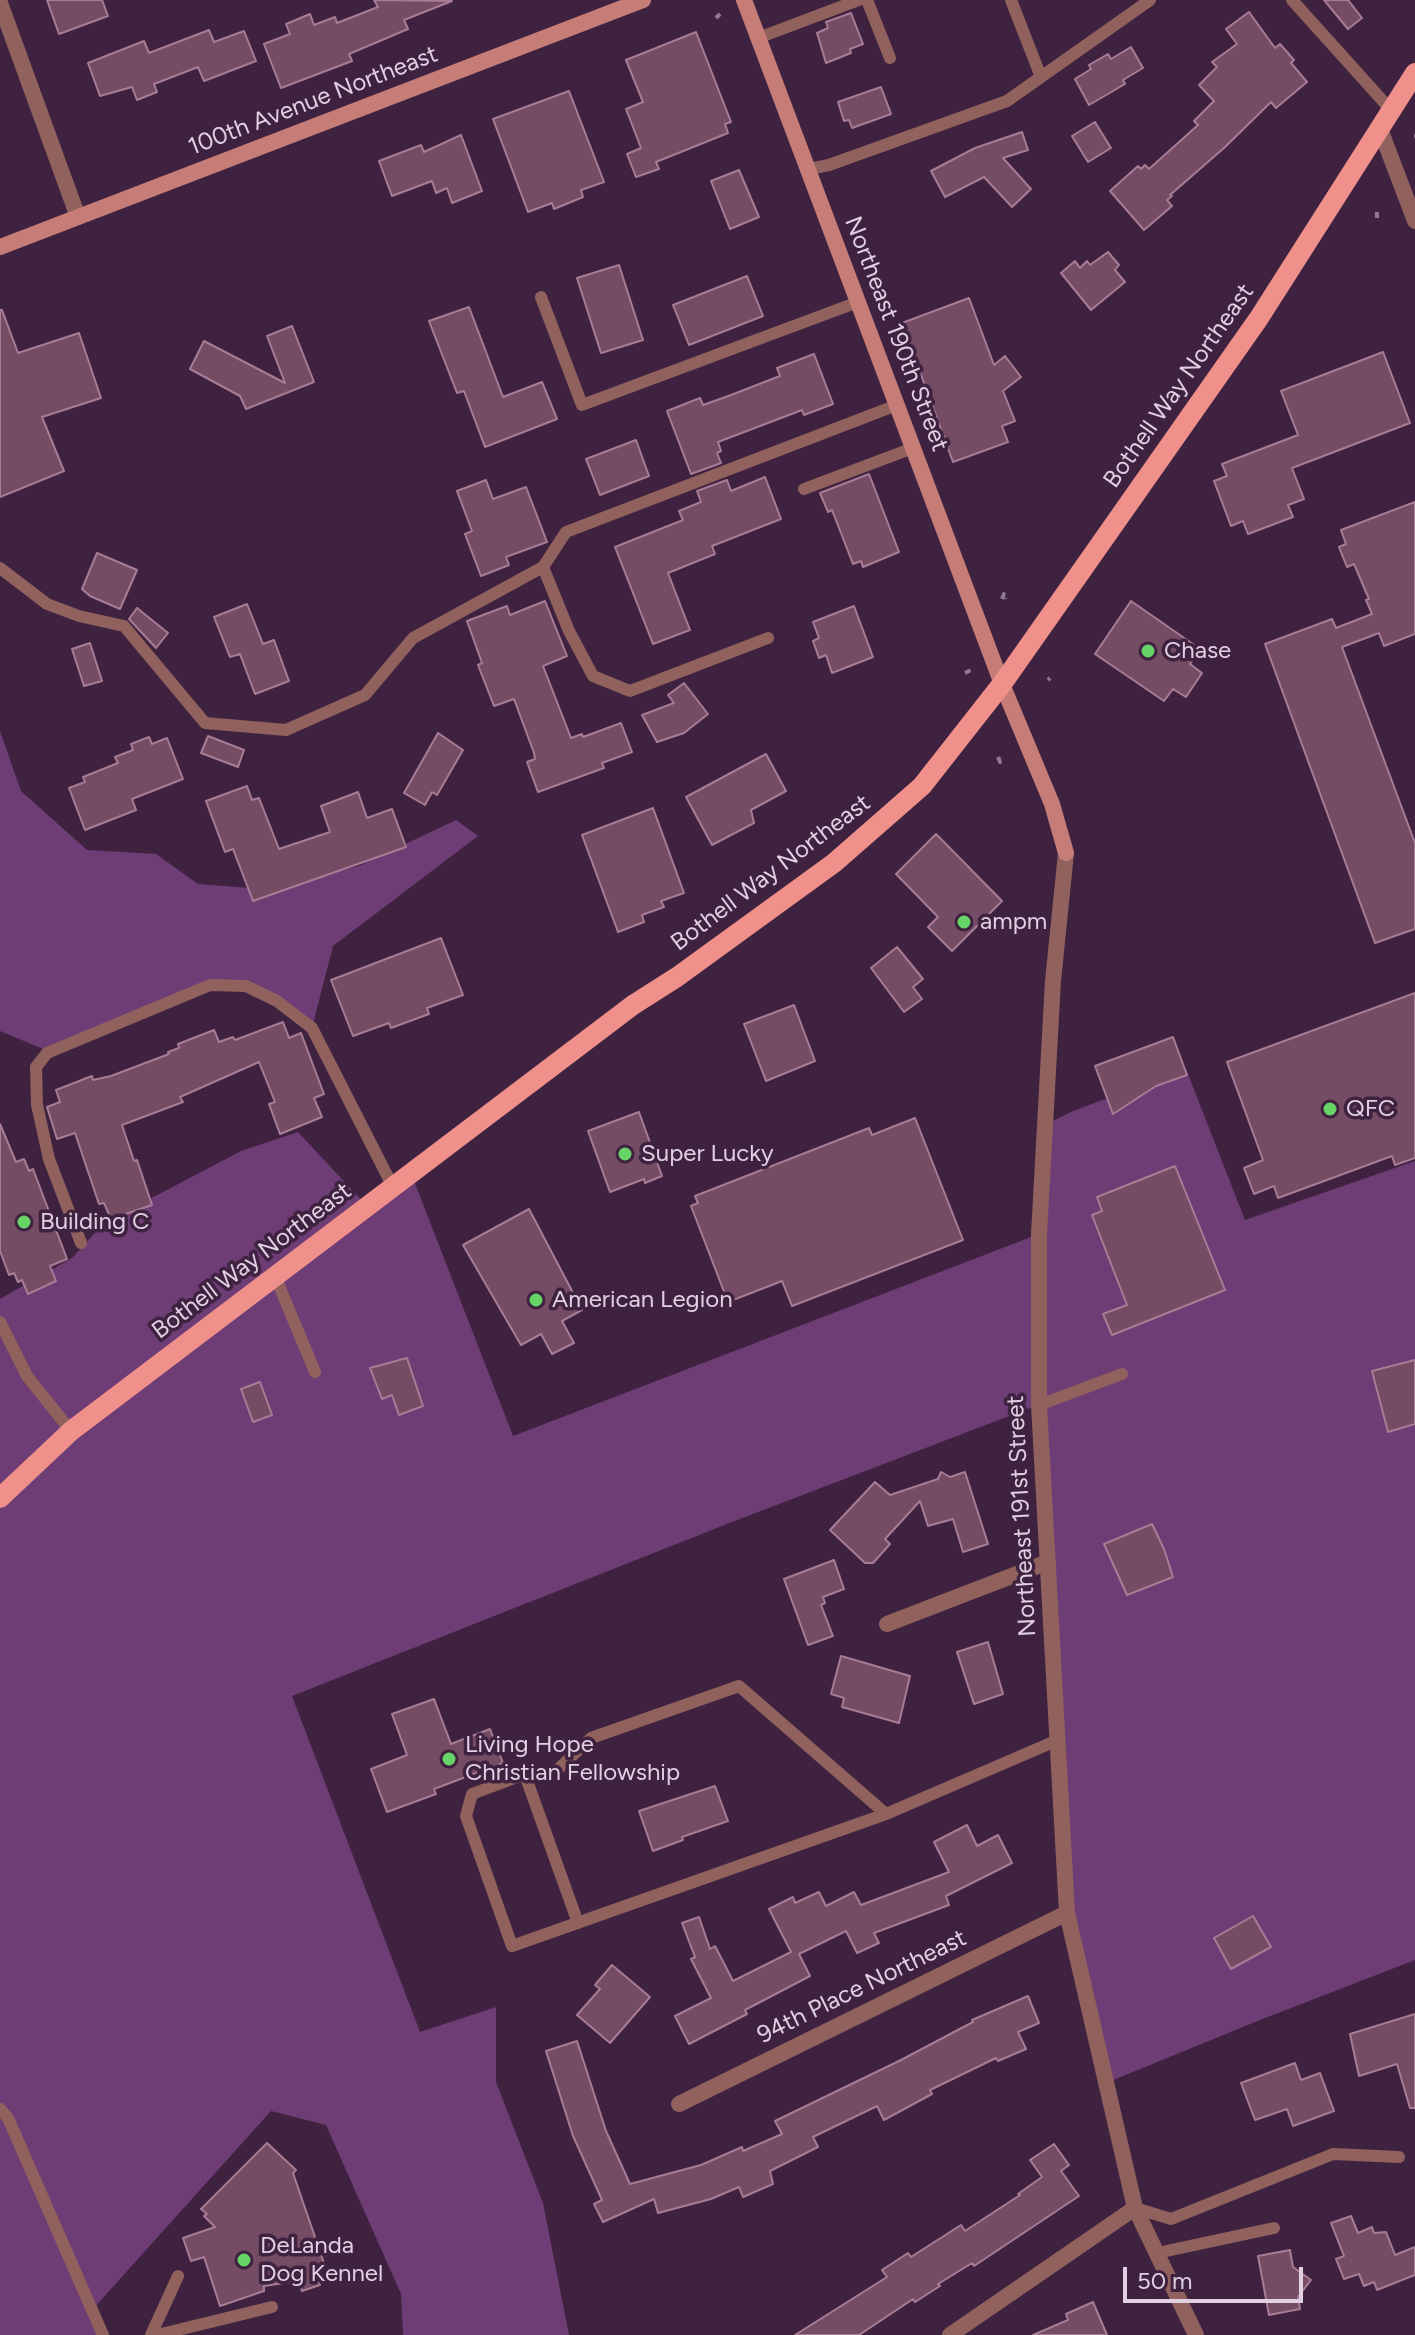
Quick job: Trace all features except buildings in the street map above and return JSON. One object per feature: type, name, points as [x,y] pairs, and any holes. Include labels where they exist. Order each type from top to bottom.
[{"type":"main road","name":"Bothell Way Northeast","points":[[0,1498],[71,1431],[633,1005],[677,977],[869,835],[922,786],[1002,684],[1259,318],[1415,73]]},
{"type":"street","name":"100th Avenue Northeast","points":[[0,247],[643,0]]},
{"type":"street","name":"Northeast 190th Street","points":[[744,0],[1002,684]]},
{"type":"street","points":[[0,3],[78,217]]},
{"type":"street","points":[[1380,129],[1415,221]]},
{"type":"street","name":"Northeast 191st Street","points":[[1002,684],[1052,804],[1066,853],[1053,981],[1039,1234],[1039,1405],[1067,1913],[1135,2208],[1196,2335]]},
{"type":"street","points":[[887,1624],[1048,1562]]},
{"type":"street","name":"94th Place Northeast","points":[[679,2104],[1067,1913]]},
{"type":"street","points":[[950,2335],[1135,2208]]},
{"type":"lane","points":[[758,38],[859,0]]},
{"type":"lane","points":[[867,0],[890,58]]},
{"type":"lane","points":[[1011,0],[1041,77]]},
{"type":"lane","points":[[809,169],[829,165],[1007,101],[1150,0]]},
{"type":"lane","points":[[1292,0],[1391,110]]},
{"type":"lane","points":[[541,297],[582,405],[858,302]]},
{"type":"lane","points":[[0,568],[47,604],[79,616],[124,626],[205,723],[286,730],[365,695],[413,638],[543,567],[566,532],[897,405]]},
{"type":"lane","points":[[804,489],[913,448]]},
{"type":"lane","points":[[543,567],[569,631],[593,676],[630,691],[768,638]]},
{"type":"lane","points":[[81,1243],[49,1159],[37,1105],[36,1067],[47,1053],[210,985],[246,986],[277,1001],[312,1028],[393,1187]]},
{"type":"lane","points":[[275,1276],[315,1372]]},
{"type":"lane","points":[[0,1322],[27,1376],[71,1431]]},
{"type":"lane","points":[[1039,1405],[1122,1374]]},
{"type":"lane","points":[[886,1814],[739,1686],[591,1738],[553,1774],[525,1775],[472,1794],[466,1816],[512,1946],[886,1814],[1058,1740]]},
{"type":"lane","points":[[525,1775],[578,1923]]},
{"type":"lane","points":[[0,2109],[8,2118],[103,2335]]},
{"type":"lane","points":[[1135,2208],[1171,2219],[1333,2154],[1399,2157]]},
{"type":"lane","points":[[1157,2253],[1274,2228]]},
{"type":"lane","points":[[151,2335],[178,2276]]},
{"type":"lane","points":[[157,2335],[272,2307]]},
{"type":"path","points":[[1377,212],[1377,219]]},
{"type":"path","points":[[965,673],[971,670]]},
{"type":"shaded area","points":[[0,731],[21,791],[87,850],[156,854],[198,884],[262,889],[359,866],[456,820],[478,836],[333,946],[312,1028],[246,986],[210,985],[43,1049],[0,1031]]},
{"type":"shaded area","points":[[1186,1069],[1245,1220],[1415,1161],[1415,1960],[1106,2083],[1067,1913],[1038,1405],[292,1696],[420,2032],[496,2007],[496,2082],[543,2203],[569,2335],[403,2335],[401,2294],[326,2125],[271,2111],[93,2309],[102,2335],[0,2335],[0,1299],[72,1258],[104,1223],[241,1151],[298,1132],[367,1206],[411,1173],[513,1436],[1039,1234],[1045,1125],[1073,1111]]},
{"type":"place","name":"Chase","points":[[1148,651]]},
{"type":"place","name":"ampm","points":[[964,922]]},
{"type":"place","name":"QFC","points":[[1330,1109]]},
{"type":"place","name":"Super Lucky","points":[[625,1154]]},
{"type":"place","name":"Building C","points":[[24,1222]]},
{"type":"place","name":"American Legion","points":[[536,1300]]},
{"type":"place","name":"Living Hope Christian Fellowship","points":[[449,1759]]},
{"type":"place","name":"DeLanda Dog Kennel","points":[[244,2260]]}]
